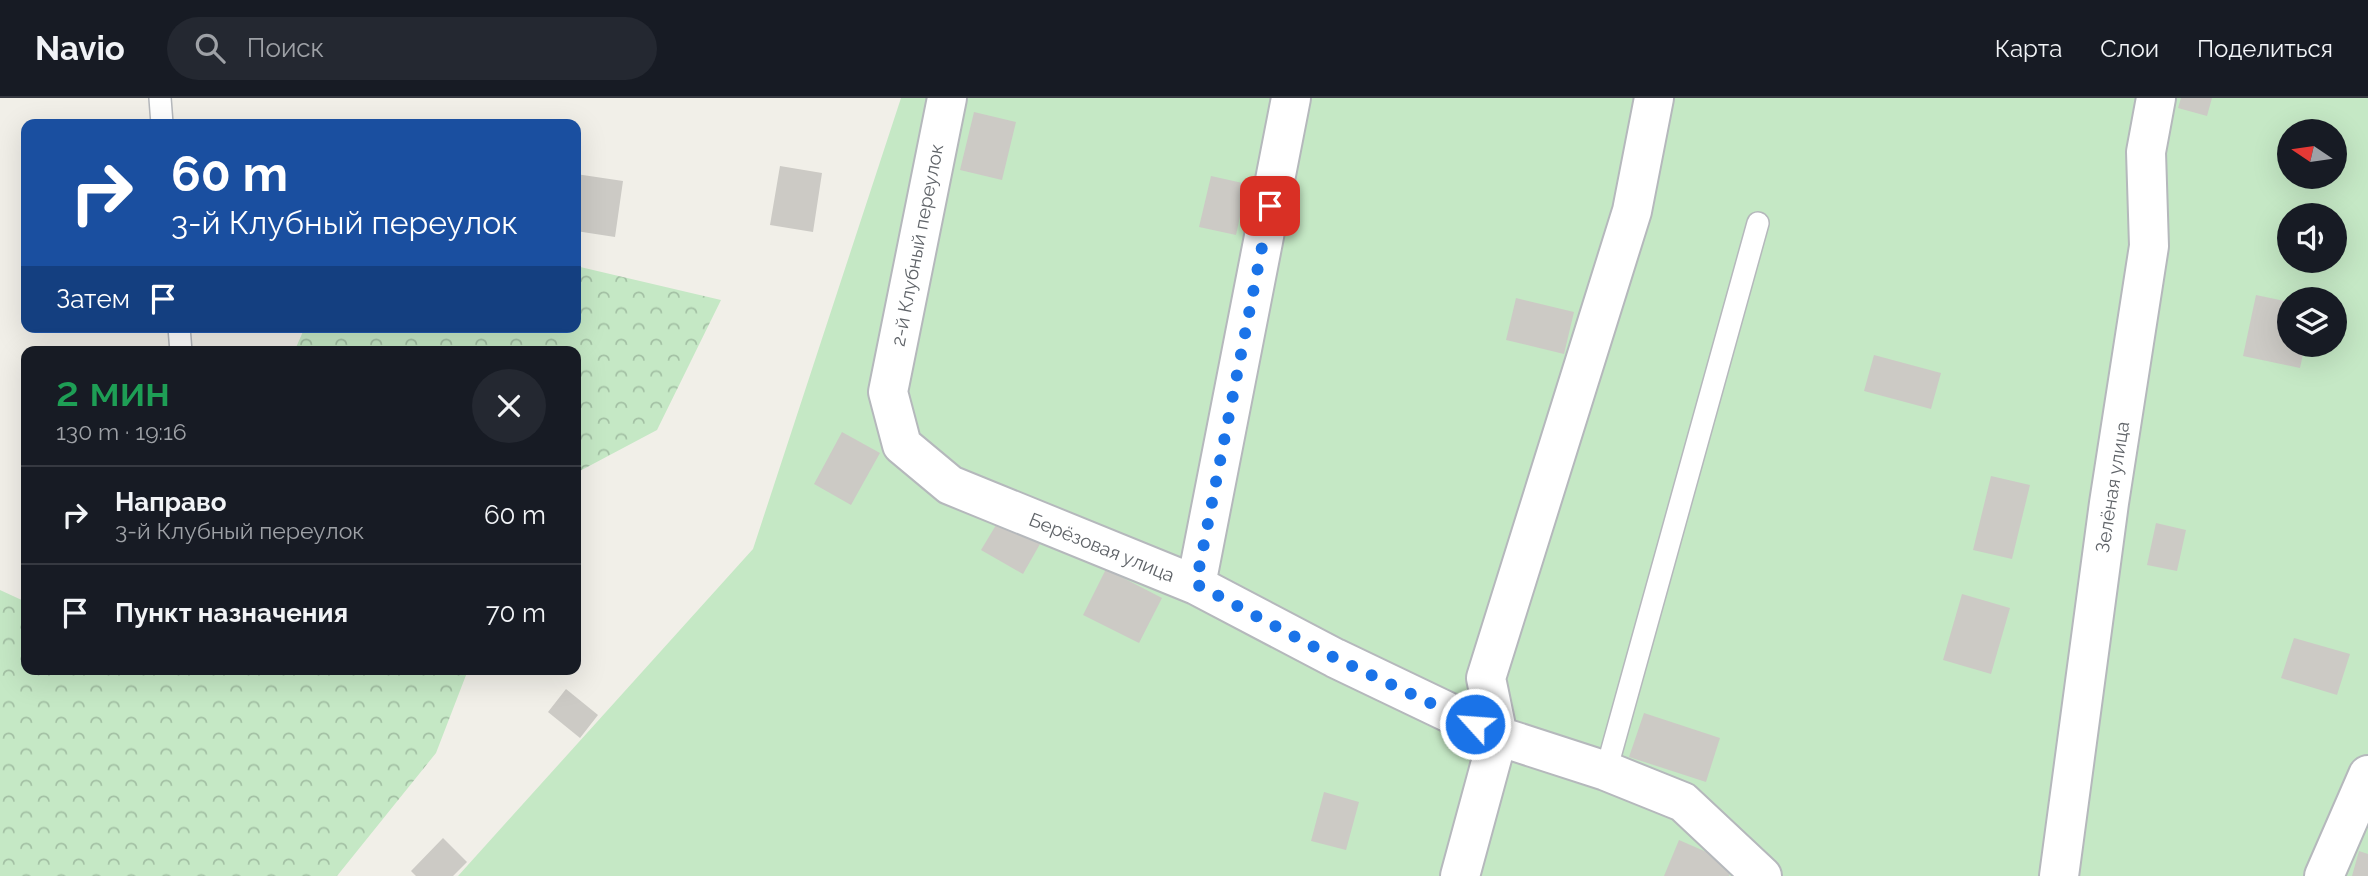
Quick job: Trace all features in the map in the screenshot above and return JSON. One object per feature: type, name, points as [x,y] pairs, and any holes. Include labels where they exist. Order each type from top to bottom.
[{"type":"street","name":"2-й Клубный переулок","points":[[888,392],[947,98]]},
{"type":"street","points":[[1196,584],[1292,98]]},
{"type":"street","points":[[1460,876],[1498,736],[1486,678],[1632,211],[1654,98]]},
{"type":"street","name":"Зелёная улица","points":[[2059,876],[2102,556],[2149,246],[2146,152],[2156,98]]},
{"type":"street","name":"Берёзовая улица","points":[[888,392],[902,445],[950,485],[1196,584],[1335,658],[1498,736],[1606,771],[1683,802],[1762,876]]},
{"type":"street","points":[[2324,876],[2368,775]]},
{"type":"lane","points":[[160,98],[162,119]]},
{"type":"lane","points":[[1606,771],[1758,223]]},
{"type":"green space","points":[[901,98],[2368,98],[2368,876],[458,876],[753,549]]},
{"type":"green space","points":[[581,267],[721,300],[657,430],[581,470],[581,346],[297,346],[302,333],[581,333]]},
{"type":"green space","points":[[0,590],[21,600],[21,675],[466,675],[436,753],[337,876],[0,876]]},
{"type":"building","points":[[2181,98],[2212,98],[2207,116],[2178,108]]},
{"type":"building","points":[[974,112],[1016,122],[1002,180],[960,170]]},
{"type":"building","points":[[780,166],[822,173],[813,232],[770,225]]},
{"type":"building","points":[[581,175],[623,181],[615,237],[581,232]]},
{"type":"building","points":[[1211,176],[1247,184],[1236,235],[1199,227]]},
{"type":"building","points":[[2256,295],[2277,299],[2277,357],[2302,357],[2300,368],[2243,356]]},
{"type":"building","points":[[1516,298],[1574,312],[1564,354],[1506,340]]},
{"type":"building","points":[[1874,355],[1941,373],[1931,409],[1864,391]]},
{"type":"building","points":[[842,432],[880,453],[851,505],[814,484]]},
{"type":"building","points":[[1991,476],[2030,485],[2012,559],[1973,550]]},
{"type":"building","points":[[999,520],[1040,544],[1023,574],[981,550]]},
{"type":"building","points":[[2156,523],[2186,530],[2177,571],[2147,565]]},
{"type":"building","points":[[1106,569],[1162,598],[1139,643],[1083,615]]},
{"type":"building","points":[[1962,594],[2010,608],[1991,674],[1943,660]]},
{"type":"building","points":[[2294,638],[2350,654],[2337,695],[2281,678]]},
{"type":"building","points":[[566,689],[598,715],[580,738],[548,712]]},
{"type":"building","points":[[1644,713],[1720,738],[1706,782],[1629,757]]},
{"type":"building","points":[[1324,792],[1359,802],[1346,850],[1311,841]]},
{"type":"building","points":[[443,838],[467,862],[453,876],[416,876],[411,871]]},
{"type":"building","points":[[1679,840],[1734,864],[1729,876],[1664,876]]},
{"type":"building","points":[[2359,851],[2368,854],[2368,876],[2352,876]]},
{"type":"route","points":[[1270,206],[1196,584],[1335,658],[1475,724]]}]
